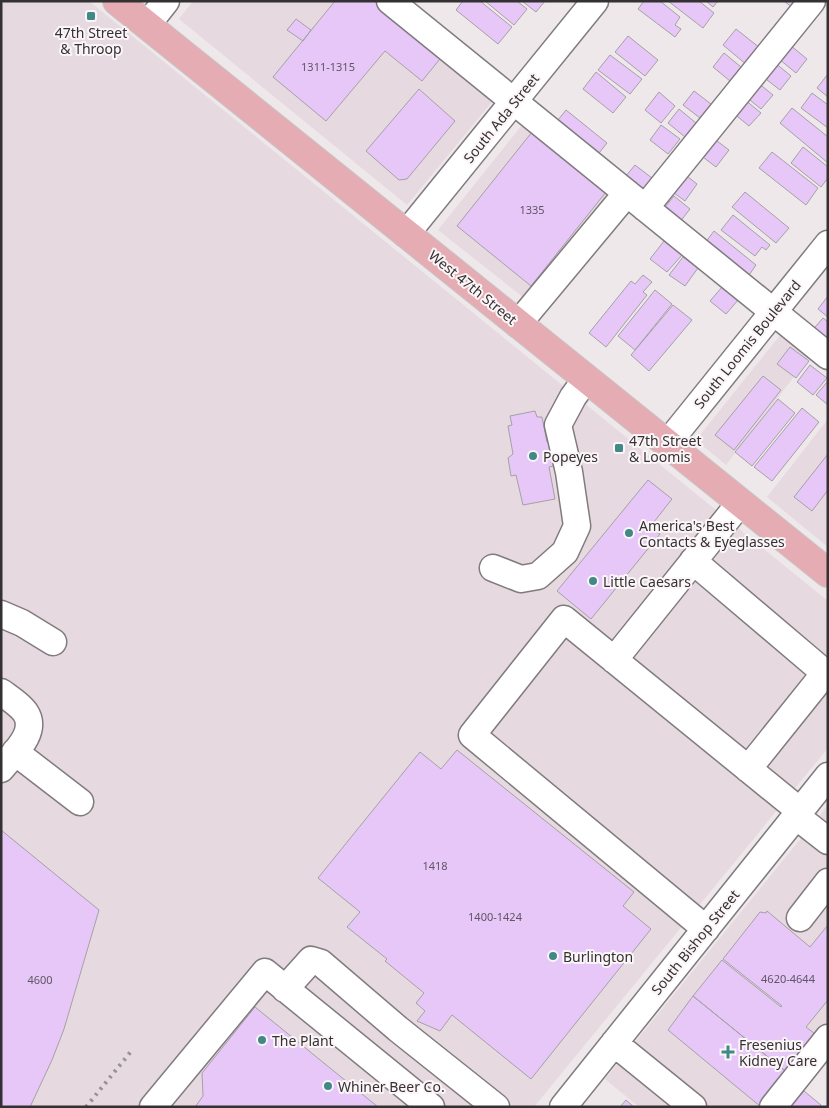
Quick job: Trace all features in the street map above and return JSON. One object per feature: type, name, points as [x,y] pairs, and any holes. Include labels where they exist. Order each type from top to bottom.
[{"type":"main road","name":"West 47th Street","points":[[118,1],[828,573]]},
{"type":"street","points":[[147,25],[166,1]]},
{"type":"street","points":[[390,1],[828,356]]},
{"type":"street","name":"South Ada Street","points":[[406,234],[595,1]]},
{"type":"street","points":[[518,324],[636,201],[812,1]]},
{"type":"street","name":"South Loomis Boulevard","points":[[667,444],[828,244]]},
{"type":"street","points":[[493,568],[521,579],[538,576],[565,552],[577,526],[569,472],[558,425],[569,403],[586,379]]},
{"type":"street","points":[[614,660],[740,503]]},
{"type":"street","points":[[693,561],[825,673],[748,769]]},
{"type":"street","points":[[1,614],[22,623],[53,642]]},
{"type":"street","points":[[706,929],[472,735],[564,619],[748,769],[828,841]]},
{"type":"street","points":[[1,692],[24,710],[28,716],[30,728],[25,739],[8,760],[80,802]]},
{"type":"street","name":"South Bishop Street","points":[[563,1107],[798,814],[825,785]]},
{"type":"street","points":[[800,918],[828,882]]},
{"type":"street","points":[[286,989],[311,960],[321,963],[406,1035],[496,1107]]},
{"type":"street","points":[[153,1107],[265,972],[431,1107]]},
{"type":"street","points":[[382,1067],[406,1035]]},
{"type":"street","points":[[773,1107],[828,1038]]},
{"type":"street","points":[[614,1043],[692,1107]]},
{"type":"shaded area","points":[[1,1],[89,1],[828,601],[828,748],[534,1107],[1,1107]]},
{"type":"shaded area","points":[[193,1],[389,1],[501,91],[407,205],[179,19]]},
{"type":"shaded area","points":[[530,115],[627,193],[533,305],[438,230]]},
{"type":"shaded area","points":[[789,324],[817,347],[726,465],[696,440]]},
{"type":"shaded area","points":[[828,419],[828,547],[767,497]]},
{"type":"shaded area","points":[[828,805],[828,1038],[773,1107],[639,1107],[605,1079]]},
{"type":"building","points":[[335,1],[378,1],[444,54],[422,81],[385,51],[326,121],[273,77]]},
{"type":"building","points":[[463,1],[480,1],[512,27],[498,44],[456,10]]},
{"type":"building","points":[[485,1],[517,1],[527,9],[514,25]]},
{"type":"building","points":[[522,1],[545,1],[536,12]]},
{"type":"building","points":[[644,1],[660,1],[680,17],[675,25],[681,29],[675,37],[638,9]]},
{"type":"building","points":[[668,1],[699,1],[714,13],[703,28]]},
{"type":"building","points":[[706,1],[718,1],[713,7]]},
{"type":"building","points":[[784,1],[798,1],[793,8]]},
{"type":"building","points":[[296,19],[311,30],[303,41],[287,30]]},
{"type":"building","points":[[736,29],[760,48],[747,65],[723,45]]},
{"type":"building","points":[[628,36],[658,60],[645,76],[615,52]]},
{"type":"building","points":[[790,45],[807,59],[796,73],[779,59]]},
{"type":"building","points":[[724,53],[741,67],[730,81],[713,67]]},
{"type":"building","points":[[610,55],[642,79],[630,94],[598,70]]},
{"type":"building","points":[[774,62],[791,76],[780,90],[762,76]]},
{"type":"building","points":[[596,72],[626,97],[613,113],[583,89]]},
{"type":"building","points":[[828,74],[828,97],[817,88]]},
{"type":"building","points":[[757,82],[773,95],[761,109],[745,96]]},
{"type":"building","points":[[419,89],[455,121],[407,179],[399,180],[366,151]]},
{"type":"building","points":[[694,91],[711,104],[700,118],[683,105]]},
{"type":"building","points":[[659,92],[675,106],[661,123],[645,110]]},
{"type":"building","points":[[812,93],[828,105],[828,128],[801,108]]},
{"type":"building","points":[[744,99],[761,113],[749,126],[732,112]]},
{"type":"building","points":[[792,108],[828,137],[828,163],[780,123]]},
{"type":"building","points":[[679,109],[696,123],[685,137],[668,123]]},
{"type":"building","points":[[566,110],[607,143],[595,158],[554,125]]},
{"type":"building","points":[[661,125],[680,139],[668,154],[650,140]]},
{"type":"building","points":[[532,132],[606,192],[531,286],[457,226]]},
{"type":"building","points":[[713,138],[729,150],[716,167],[699,154]]},
{"type":"building","points":[[803,147],[828,167],[828,178],[821,187],[791,163]]},
{"type":"building","points":[[772,152],[818,188],[806,205],[759,168]]},
{"type":"building","points":[[635,165],[652,178],[638,195],[621,182]]},
{"type":"building","points":[[683,173],[697,184],[685,201],[670,190]]},
{"type":"building","points":[[745,192],[789,228],[776,243],[732,207]]},
{"type":"building","points":[[674,196],[690,209],[676,227],[660,213]]},
{"type":"building","points":[[733,215],[770,245],[766,250],[762,247],[755,256],[721,230]]},
{"type":"building","points":[[714,231],[756,265],[745,281],[702,247]]},
{"type":"building","points":[[664,241],[682,255],[667,272],[650,259]]},
{"type":"building","points":[[683,257],[698,268],[685,286],[669,275]]},
{"type":"building","points":[[643,275],[652,282],[643,292],[647,295],[606,347],[589,333],[631,281],[635,284]]},
{"type":"building","points":[[723,286],[739,299],[726,314],[710,301]]},
{"type":"building","points":[[655,290],[672,304],[635,350],[618,336]]},
{"type":"building","points":[[828,296],[828,317],[818,309]]},
{"type":"building","points":[[673,305],[692,320],[649,371],[631,355]]},
{"type":"building","points":[[823,318],[828,322],[828,349],[809,334]]},
{"type":"building","points":[[790,347],[809,361],[796,378],[777,364]]},
{"type":"building","points":[[810,365],[827,378],[813,395],[797,382]]},
{"type":"building","points":[[763,376],[781,390],[734,450],[715,435]]},
{"type":"building","points":[[828,381],[828,405],[816,395]]},
{"type":"building","points":[[778,399],[795,413],[752,466],[735,452]]},
{"type":"building","points":[[802,408],[819,422],[772,481],[754,467]]},
{"type":"building","name":"Popeyes","points":[[535,411],[537,417],[542,417],[547,442],[553,441],[558,465],[549,467],[555,499],[523,505],[516,475],[511,476],[508,458],[513,454],[508,426],[512,425],[510,416]]},
{"type":"building","points":[[828,454],[828,490],[812,511],[794,497]]},
{"type":"building","points":[[648,480],[672,499],[650,527],[660,534],[591,619],[557,591]]},
{"type":"building","points":[[457,750],[634,892],[623,906],[651,929],[531,1079],[452,1015],[440,1031],[417,1021],[425,1011],[416,1003],[424,993],[385,961],[387,959],[347,927],[360,912],[318,878],[420,752],[441,769]]},
{"type":"building","points":[[1,830],[99,910],[64,1029],[30,1107],[1,1107]]},
{"type":"building","points":[[767,911],[810,947],[828,925],[828,1000],[806,1027],[819,1037],[789,1074],[693,996],[722,960],[782,1006],[723,959],[760,912],[766,913]]},
{"type":"building","name":"Fresenius Kidney Care","points":[[693,996],[789,1074],[761,1107],[668,1030]]},
{"type":"building","name":"The Plant","points":[[255,1007],[378,1107],[195,1107],[203,1096],[202,1073]]},
{"type":"building","points":[[804,1091],[821,1105],[820,1107],[794,1107],[792,1105]]},
{"type":"building","points":[[626,1100],[634,1107],[620,1107]]},
{"type":"railway","points":[[86,1107],[133,1049]]},
{"type":"place","name":"47th Street & Throop","points":[[91,16]]},
{"type":"place","name":"47th Street & Loomis","points":[[619,448]]},
{"type":"place","name":"Popeyes","points":[[533,456]]},
{"type":"place","name":"America's Best Contacts & Eyeglasses","points":[[629,533]]},
{"type":"place","name":"Little Caesars","points":[[593,581]]},
{"type":"place","name":"Burlington","points":[[553,956]]},
{"type":"place","name":"The Plant","points":[[262,1040]]},
{"type":"place","name":"Fresenius Kidney Care","points":[[728,1052]]},
{"type":"place","name":"Whiner Beer Co.","points":[[328,1086]]}]
